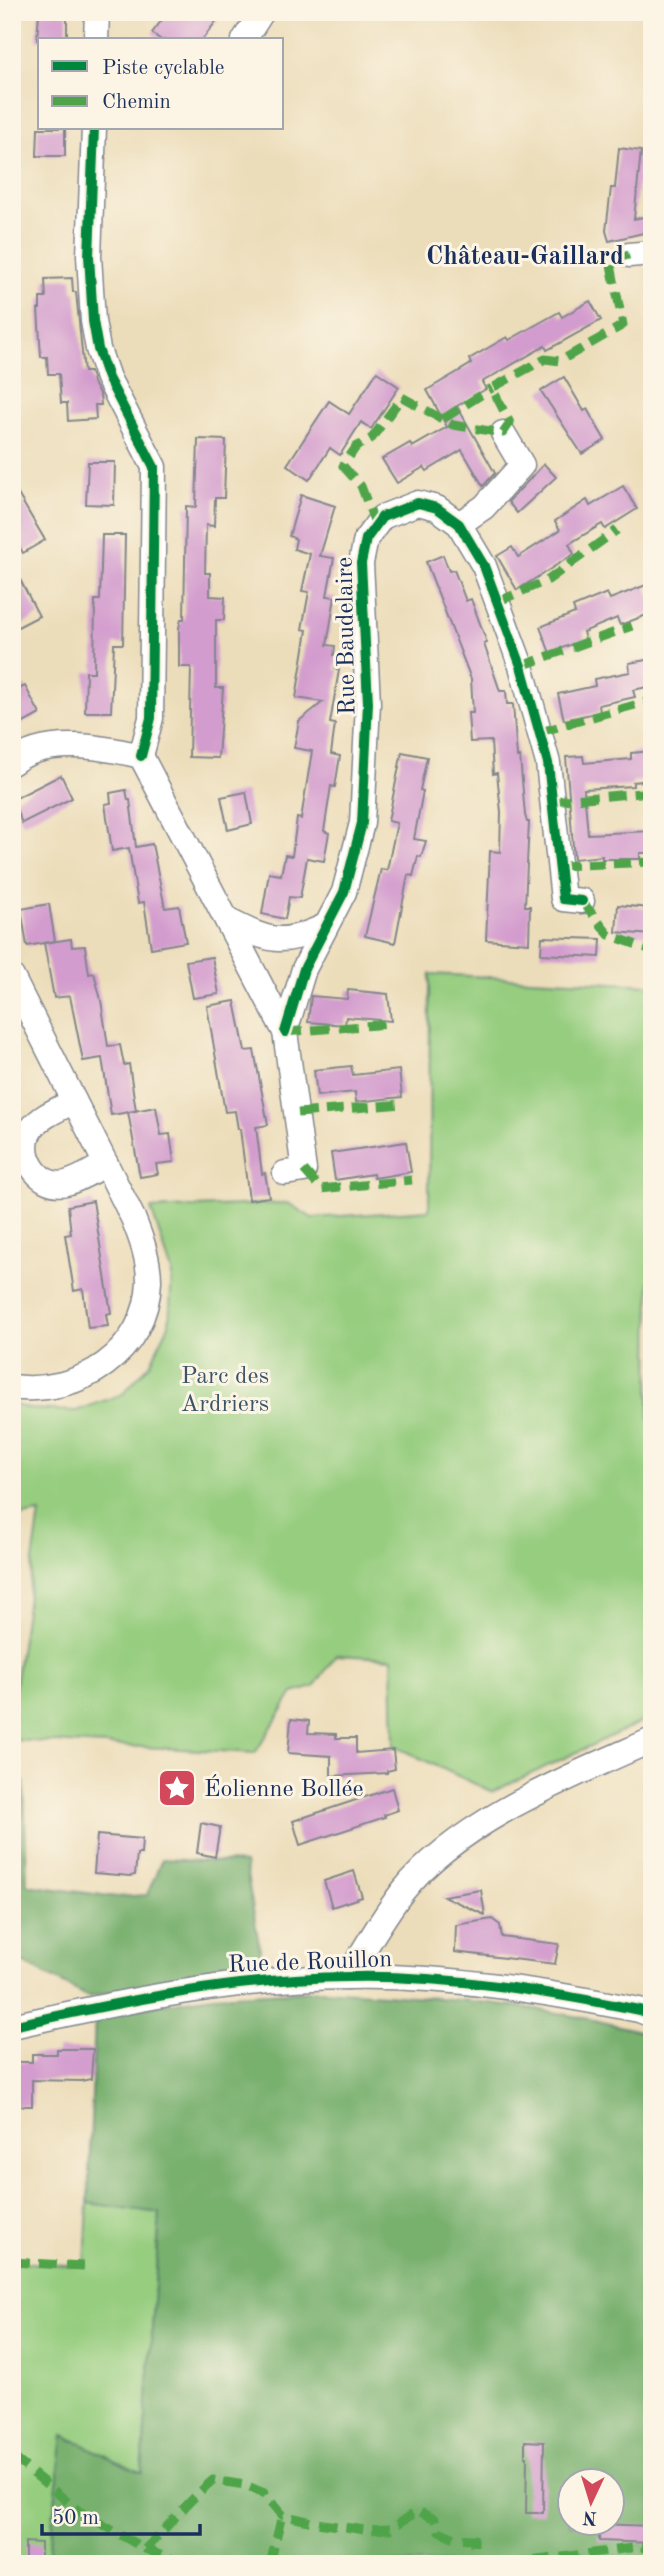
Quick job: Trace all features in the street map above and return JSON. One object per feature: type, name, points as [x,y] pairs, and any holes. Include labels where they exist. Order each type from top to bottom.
[{"type":"street","points":[[96,38],[97,12]]},
{"type":"street","points":[[245,38],[262,12]]},
{"type":"street","points":[[12,763],[44,749],[73,747],[141,756],[151,718],[154,467],[108,378],[98,349],[93,321],[89,256],[96,130]]},
{"type":"street","points":[[459,524],[484,508],[522,464],[503,433]]},
{"type":"street","name":"Rue Baudelaire","points":[[285,1031],[304,969],[344,892],[362,823],[368,703],[361,564],[366,539],[382,517],[418,503],[437,508],[459,524],[484,566],[521,666],[548,763],[563,899],[582,901]]},
{"type":"street","name":"Rue Baudelaire","points":[[141,756],[285,1031],[304,1170],[285,1173]]},
{"type":"street","points":[[227,920],[266,939],[300,937],[325,926]]},
{"type":"street","points":[[12,977],[133,1218],[146,1256],[149,1280],[142,1320],[134,1335],[113,1361],[77,1380],[48,1387],[12,1387]]},
{"type":"street","points":[[74,1101],[39,1120],[31,1130],[26,1140],[31,1168],[37,1176],[50,1183],[66,1183],[106,1164]]},
{"type":"street","points":[[348,1976],[404,1890],[439,1855],[481,1825],[558,1782],[652,1740]]},
{"type":"street","name":"Rue de Rouillon","points":[[12,2026],[145,1996],[206,1987],[348,1976],[410,1978],[535,1991],[639,2010],[652,2015]]},
{"type":"green space","name":"Parc des Ardriers","points":[[430,974],[652,985],[649,1420],[652,1421],[652,1717],[492,1792],[394,1746],[392,1658],[336,1655],[314,1687],[293,1693],[255,1753],[12,1740],[12,1707],[40,1513],[12,1518],[12,1404],[29,1409],[76,1411],[123,1394],[150,1364],[169,1325],[172,1272],[151,1209],[288,1203],[312,1218],[429,1210]]},
{"type":"green space","points":[[12,1780],[24,1781],[27,1885],[117,1897],[147,1895],[162,1859],[245,1863],[262,1961],[88,1997],[12,1957]]},
{"type":"green space","points":[[325,1990],[490,2003],[572,2015],[652,2035],[652,2564],[95,2564],[48,2558],[63,2435],[142,2473],[160,2213],[88,2203],[95,2015],[212,1996]]},
{"type":"green space","points":[[88,2203],[160,2213],[142,2474],[64,2435],[48,2558],[95,2564],[12,2564],[12,2262],[85,2266]]},
{"type":"building","points":[[39,12],[67,12],[67,38],[37,40]]},
{"type":"building","points":[[168,12],[223,12],[204,38],[158,38],[152,33]]},
{"type":"building","points":[[38,128],[65,130],[65,156],[37,156]]},
{"type":"building","points":[[619,148],[641,151],[634,219],[652,215],[652,231],[609,241],[606,231],[611,188],[615,188]]},
{"type":"building","points":[[72,278],[73,292],[76,292],[84,372],[90,372],[100,395],[101,405],[95,405],[96,419],[68,421],[67,403],[61,403],[59,374],[48,374],[47,357],[41,357],[38,309],[40,298],[46,298],[45,279]]},
{"type":"building","points":[[590,301],[601,320],[547,350],[545,346],[482,382],[486,389],[457,406],[495,473],[483,486],[462,450],[427,471],[424,467],[397,483],[382,459],[410,443],[412,447],[447,427],[427,390],[471,364],[469,359],[507,337],[509,340],[559,312],[562,317]]},
{"type":"building","points":[[377,372],[399,387],[371,429],[361,422],[340,455],[330,448],[309,480],[287,465],[329,401],[349,414]]},
{"type":"building","points":[[564,377],[605,440],[582,454],[541,391]]},
{"type":"building","points":[[198,439],[226,440],[224,498],[215,498],[214,526],[206,525],[205,573],[210,573],[210,596],[225,597],[224,620],[216,620],[216,688],[223,688],[218,758],[189,757],[191,667],[179,667],[179,628],[181,619],[184,619],[186,506],[196,507]]},
{"type":"building","points":[[88,462],[115,462],[114,505],[86,504]]},
{"type":"building","points":[[544,464],[556,477],[517,513],[508,502]]},
{"type":"building","points":[[12,484],[45,540],[23,553],[12,534]]},
{"type":"building","points":[[623,486],[637,509],[605,529],[602,524],[569,544],[574,554],[517,590],[497,556],[512,547],[518,557],[560,530],[555,521],[587,500],[590,506]]},
{"type":"building","points":[[301,495],[335,506],[320,556],[334,558],[327,596],[335,597],[327,645],[335,646],[334,655],[338,655],[335,669],[339,670],[330,723],[335,724],[331,754],[340,756],[335,787],[331,786],[324,831],[329,833],[324,861],[307,858],[300,898],[289,897],[285,919],[262,914],[269,873],[281,875],[285,855],[292,856],[297,818],[301,819],[312,751],[294,748],[299,721],[323,702],[296,698],[307,630],[302,629],[309,592],[302,591],[310,554],[294,549],[296,539],[289,536]]},
{"type":"building","points":[[102,535],[125,535],[123,644],[114,644],[111,712],[85,712],[86,672],[94,672],[95,600],[100,600]]},
{"type":"building","points":[[443,555],[449,571],[454,570],[466,601],[471,599],[500,691],[506,691],[507,704],[513,704],[517,757],[520,757],[525,815],[529,822],[525,906],[530,906],[529,943],[486,940],[490,851],[500,852],[501,812],[497,773],[493,774],[491,741],[470,742],[468,713],[473,713],[471,679],[426,562]]},
{"type":"building","points":[[12,564],[39,616],[12,630]]},
{"type":"building","points":[[646,585],[652,601],[652,613],[620,625],[617,618],[583,632],[585,639],[550,653],[540,627],[575,613],[573,607],[607,593],[610,599]]},
{"type":"building","points":[[652,659],[652,686],[633,690],[635,697],[599,705],[600,712],[564,720],[558,694],[595,686],[594,679],[630,672],[629,663]]},
{"type":"building","points":[[25,686],[40,714],[20,725],[12,711],[12,692]]},
{"type":"building","points":[[652,751],[652,780],[633,782],[633,786],[584,789],[588,834],[652,831],[652,853],[640,853],[640,859],[602,859],[602,856],[574,859],[566,757],[583,756],[584,763],[631,759],[631,753]]},
{"type":"building","points":[[402,752],[427,757],[414,839],[426,841],[421,857],[418,856],[413,876],[408,875],[395,943],[365,936],[381,869],[387,870],[397,823],[388,821]]},
{"type":"building","points":[[61,775],[72,798],[22,823],[12,800]]},
{"type":"building","points":[[126,790],[130,800],[136,847],[152,844],[165,908],[179,906],[186,942],[151,948],[144,902],[138,903],[129,848],[112,851],[105,804],[111,803],[110,793]]},
{"type":"building","points":[[246,792],[252,824],[228,830],[221,797]]},
{"type":"building","points":[[49,904],[55,941],[27,946],[21,909]]},
{"type":"building","points":[[618,905],[649,908],[648,914],[652,914],[652,935],[616,932]]},
{"type":"building","points":[[542,937],[601,939],[600,957],[541,954]]},
{"type":"building","points":[[71,939],[72,947],[85,946],[89,974],[94,973],[101,1000],[108,1046],[120,1045],[124,1065],[129,1064],[136,1111],[111,1115],[102,1058],[83,1061],[70,996],[54,998],[44,943]]},
{"type":"building","points":[[212,957],[219,994],[193,998],[186,961]]},
{"type":"building","points":[[348,990],[388,994],[391,1021],[346,1017],[345,1025],[308,1022],[311,996],[347,999]]},
{"type":"building","points":[[235,1001],[245,1051],[254,1050],[268,1125],[256,1127],[262,1174],[265,1173],[269,1197],[249,1200],[240,1129],[235,1111],[225,1112],[207,1006]]},
{"type":"building","points":[[351,1066],[353,1075],[399,1070],[402,1097],[356,1102],[355,1092],[317,1096],[314,1070]]},
{"type":"building","points":[[156,1107],[161,1135],[170,1134],[174,1162],[156,1164],[158,1174],[140,1177],[128,1112]]},
{"type":"building","points":[[406,1142],[411,1172],[335,1180],[331,1153]]},
{"type":"building","points":[[93,1201],[111,1313],[106,1314],[108,1326],[88,1328],[83,1289],[74,1291],[65,1235],[71,1234],[68,1206]]},
{"type":"building","points":[[291,1719],[309,1721],[308,1733],[356,1738],[356,1753],[393,1750],[395,1769],[387,1773],[331,1776],[331,1756],[288,1753]]},
{"type":"building","points":[[392,1788],[398,1810],[384,1815],[385,1817],[300,1845],[293,1821]]},
{"type":"building","points":[[201,1823],[220,1827],[215,1857],[197,1853]]},
{"type":"building","points":[[97,1835],[142,1839],[135,1875],[94,1873]]},
{"type":"building","points":[[354,1871],[362,1897],[332,1907],[324,1881]]},
{"type":"building","points":[[481,1890],[485,1915],[443,1896]]},
{"type":"building","points":[[492,1919],[500,1925],[502,1937],[559,1944],[555,1964],[455,1952],[456,1925]]},
{"type":"building","points":[[57,2049],[93,2049],[91,2079],[32,2080],[32,2106],[12,2106],[12,2062],[32,2062],[32,2054],[57,2054]]},
{"type":"building","points":[[525,2441],[544,2442],[543,2513],[526,2513]]},
{"type":"building","points":[[626,2525],[652,2526],[652,2543],[599,2541],[599,2538],[626,2538]]},
{"type":"building","points":[[25,2542],[41,2543],[41,2564],[25,2564]]},
{"type":"marked path","points":[[376,526],[361,486],[343,466],[356,447],[372,438],[402,397],[453,425],[503,433],[510,423],[492,388],[545,359],[560,361],[623,325],[610,260],[629,255]]},
{"type":"marked path","points":[[443,419],[492,388]]},
{"type":"marked path","points":[[497,602],[548,580],[617,530]]},
{"type":"marked path","points":[[521,666],[632,626]]},
{"type":"marked path","points":[[540,732],[652,700]]},
{"type":"marked path","points":[[552,801],[652,792]]},
{"type":"marked path","points":[[559,866],[652,862]]},
{"type":"marked path","points":[[582,901],[609,935],[652,950]]},
{"type":"marked path","points":[[285,1032],[390,1024]]},
{"type":"marked path","points":[[298,1113],[402,1104]]},
{"type":"marked path","points":[[304,1170],[321,1189],[412,1180]]},
{"type":"marked path","points":[[12,2262],[85,2266]]},
{"type":"marked path","points":[[12,2456],[79,2511],[145,2549],[183,2564]]},
{"type":"marked path","points":[[145,2549],[213,2480],[245,2485],[264,2493],[282,2515],[317,2523],[365,2530],[390,2529],[418,2511],[435,2519],[439,2531],[455,2538],[474,2539],[474,2564]]},
{"type":"marked path","points":[[270,2564],[282,2515]]},
{"type":"marked path","points":[[507,2564],[639,2547],[652,2549]]},
{"type":"cycle path","points":[[94,130],[89,256],[93,321],[98,349],[108,378],[154,467],[151,718],[141,756]]},
{"type":"cycle path","points":[[285,1032],[304,969],[344,892],[362,823],[368,703],[361,563],[366,539],[382,517],[418,503],[437,508],[459,524],[484,566],[521,666],[548,763],[563,899],[582,901]]},
{"type":"cycle path","points":[[12,2026],[221,1986],[349,1977],[422,1979],[495,1986],[603,2003],[652,2015]]},
{"type":"place","name":"Éolienne Bollée","points":[[177,1788]]},
{"type":"district","name":"Château-Gaillard","points":[[525,255]]}]
